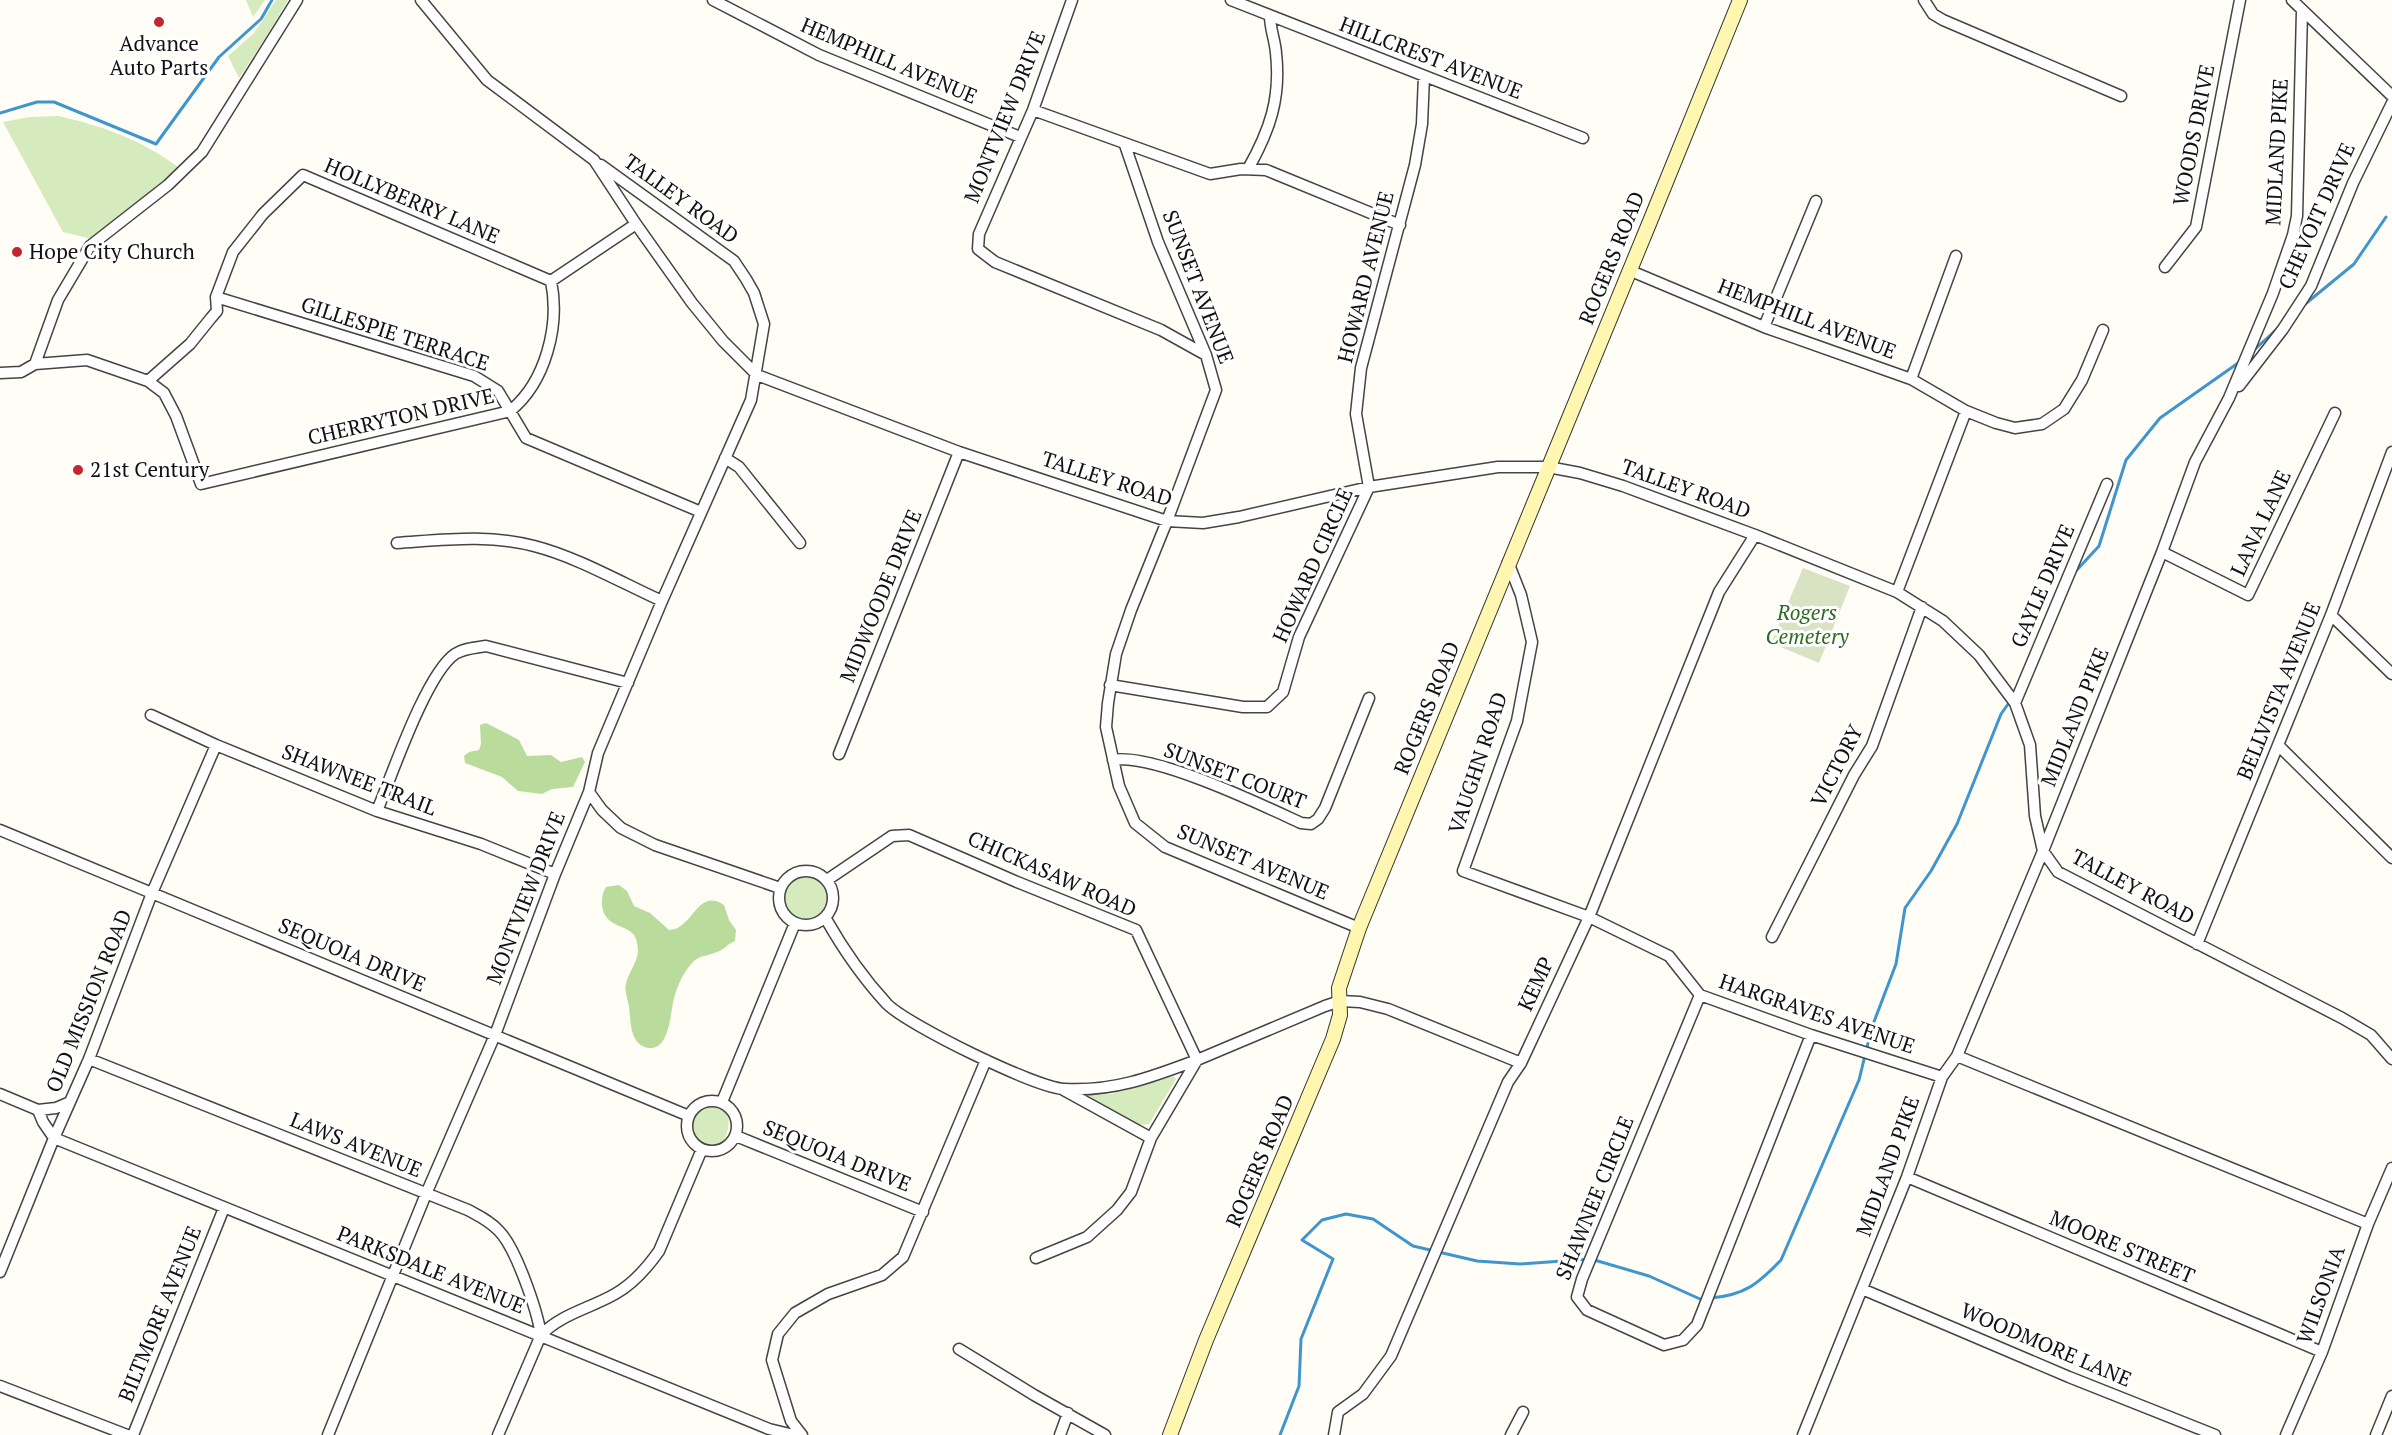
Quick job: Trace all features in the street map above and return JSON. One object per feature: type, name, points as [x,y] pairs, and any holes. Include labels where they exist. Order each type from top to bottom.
[{"type":"street","points":[[35,364],[58,300],[90,246],[168,185],[202,152],[297,0]]},
{"type":"street","name":"TALLEY ROAD","points":[[421,0],[487,80],[734,261],[754,293],[764,324],[757,375]]},
{"type":"street","name":"HEMPHILL AVENUE","points":[[713,0],[819,54],[1020,137]]},
{"type":"street","name":"MONTVIEW DRIVE","points":[[1072,0],[1033,110],[979,234],[978,249],[996,261],[1161,330],[1206,355]]},
{"type":"street","name":"HILLCREST AVENUE","points":[[1231,0],[1583,138]]},
{"type":"street","name":"ROGERS ROAD","points":[[1170,1435],[1206,1341],[1333,1039],[1340,1015],[1338,988],[1359,928],[1508,562],[1631,271],[1740,0]]},
{"type":"street","points":[[1924,0],[1933,14],[1943,20],[2121,96]]},
{"type":"street","name":"WOODS DRIVE","points":[[2165,267],[2196,227],[2240,0]]},
{"type":"street","points":[[2292,0],[2392,96]]},
{"type":"street","name":"MIDLAND PIKE","points":[[1803,1435],[1907,1177],[1942,1077],[1957,1056],[2043,850],[2162,552],[2195,462],[2229,398],[2273,293],[2293,235],[2297,216],[2302,11]]},
{"type":"street","points":[[1248,169],[1269,128],[1277,98],[1276,51],[1270,29],[1270,16]]},
{"type":"street","name":"HOWARD AVENUE","points":[[1369,487],[1356,414],[1361,368],[1400,225],[1422,124],[1424,76]]},
{"type":"street","name":"CHEVOIT DRIVE","points":[[2229,398],[2283,329],[2311,286],[2353,183],[2392,103]]},
{"type":"street","points":[[1033,110],[1210,174],[1248,169],[1266,170],[1400,225]]},
{"type":"street","name":"SUNSET AVENUE","points":[[1125,145],[1158,242],[1206,355],[1215,390],[1116,654],[1106,728],[1119,786],[1135,824],[1165,847],[1359,928]]},
{"type":"street","name":"TALLEY ROAD","points":[[594,160],[692,303],[723,341],[757,375],[959,452],[1167,521],[1203,523],[1239,518],[1369,487],[1498,467],[1548,467],[1580,473],[1623,486],[1755,535],[1897,592],[1942,621],[1978,655],[2015,703],[2030,745],[2035,816],[2043,850],[2058,872],[2342,1018],[2371,1035],[2392,1059]]},
{"type":"street","name":"HOLLYBERRY LANE","points":[[148,381],[190,344],[217,311],[216,297],[233,252],[264,214],[303,175],[550,281]]},
{"type":"street","points":[[1764,327],[1816,201]]},
{"type":"street","points":[[550,281],[636,224]]},
{"type":"street","points":[[1911,379],[1956,256]]},
{"type":"street","name":"HEMPHILL AVENUE","points":[[1631,271],[1764,327],[1911,379],[1966,411],[2015,428],[2042,424],[2064,409],[2082,380],[2103,330]]},
{"type":"street","name":"CHERRYTON DRIVE","points":[[148,381],[164,393],[176,416],[201,484],[510,411],[523,401],[548,354],[555,302],[550,281]]},
{"type":"street","name":"GILLESPIE TERRACE","points":[[216,297],[474,376],[498,391],[526,438],[701,512]]},
{"type":"street","points":[[0,373],[21,372],[35,364],[87,360],[148,381]]},
{"type":"street","name":"MONTVIEW DRIVE","points":[[328,1435],[426,1194],[495,1035],[555,874],[589,792],[598,753],[751,400],[757,375]]},
{"type":"street","points":[[1897,592],[1966,411]]},
{"type":"street","name":"LANA LANE","points":[[2162,552],[2248,595],[2335,413]]},
{"type":"street","name":"MIDWOODE DRIVE","points":[[839,754],[959,452]]},
{"type":"street","name":"BELLVISTA AVENUE","points":[[2197,944],[2388,474],[2392,452]]},
{"type":"street","points":[[725,458],[739,467],[800,543]]},
{"type":"street","name":"GAYLE DRIVE","points":[[2015,703],[2107,484]]},
{"type":"street","name":"HOWARD CIRCLE","points":[[1110,685],[1243,707],[1267,707],[1283,692],[1299,637],[1369,487]]},
{"type":"street","name":"KEMP","points":[[1334,1435],[1338,1412],[1363,1394],[1391,1356],[1508,1083],[1521,1064],[1588,917],[1719,592],[1755,535]]},
{"type":"street","points":[[397,543],[465,538],[499,540],[535,546],[662,601]]},
{"type":"street","name":"VAUGHN ROAD","points":[[1463,872],[1517,721],[1532,642],[1521,595],[1508,562]]},
{"type":"street","name":"VICTORY","points":[[1772,936],[1854,774],[1872,746],[1922,607]]},
{"type":"street","points":[[2331,615],[2392,674]]},
{"type":"street","points":[[377,811],[439,669],[464,649],[486,646],[628,683]]},
{"type":"street","name":"SUNSET COURT","points":[[1113,760],[1122,759],[1148,764],[1189,776],[1301,823],[1311,824],[1318,819],[1325,808],[1369,698]]},
{"type":"street","name":"SHAWNEE TRAIL","points":[[151,715],[216,745],[377,811],[482,844],[555,874]]},
{"type":"street","name":"OLD MISSION ROAD","points":[[0,1272],[54,1138],[89,1059],[152,893],[216,745]]},
{"type":"street","points":[[2278,745],[2392,858]]},
{"type":"street","points":[[589,792],[602,810],[621,828],[655,845],[780,888]]},
{"type":"street","name":"SEQUOIA DRIVE","points":[[0,830],[689,1116]]},
{"type":"street","name":"CHICKASAW ROAD","points":[[827,880],[892,836],[909,835],[1136,930],[1197,1060]]},
{"type":"street","points":[[806,870],[816,872],[827,880],[832,889],[833,902],[826,919],[803,926],[787,918],[780,908],[778,898],[784,882],[794,873],[806,870]]},
{"type":"street","name":"HARGRAVES AVENUE","points":[[1463,872],[1588,917],[1669,956],[1700,994],[1811,1035],[1942,1077]]},
{"type":"street","points":[[826,919],[858,970],[889,1006],[921,1026],[986,1060],[1061,1089],[1151,1138]]},
{"type":"street","points":[[498,1435],[541,1335],[551,1324],[615,1294],[632,1283],[659,1251],[702,1149],[693,1142],[687,1128],[689,1116],[696,1107],[706,1101],[722,1102],[795,923]]},
{"type":"street","name":"SHAWNEE CIRCLE","points":[[1700,994],[1577,1297],[1587,1310],[1664,1345],[1683,1340],[1697,1325],[1811,1035]]},
{"type":"street","points":[[1061,1089],[1105,1088],[1142,1081],[1340,1001],[1360,1002],[1388,1009],[1521,1064]]},
{"type":"street","points":[[1957,1056],[2368,1224]]},
{"type":"street","name":"LAWS AVENUE","points":[[89,1059],[486,1219],[500,1232],[510,1248],[538,1315],[541,1335]]},
{"type":"street","points":[[802,1435],[790,1421],[772,1360],[778,1334],[795,1313],[828,1294],[882,1275],[903,1257],[986,1060]]},
{"type":"street","points":[[1036,1258],[1087,1237],[1117,1210],[1131,1192],[1151,1138],[1197,1060]]},
{"type":"street","points":[[0,1094],[38,1110],[56,1108],[70,1102]]},
{"type":"street","name":"SEQUOIA DRIVE","points":[[702,1149],[714,1152],[727,1147],[736,1136],[738,1123],[733,1111],[722,1102]]},
{"type":"street","points":[[38,1110],[54,1138]]},
{"type":"street","name":"SEQUOIA DRIVE","points":[[736,1136],[923,1212]]},
{"type":"street","name":"PARKSDALE AVENUE","points":[[54,1138],[769,1429],[794,1435]]},
{"type":"street","name":"WILSONIA","points":[[2286,1435],[2322,1352],[2368,1224],[2392,1168]]},
{"type":"street","name":"MOORE STREET","points":[[1907,1177],[2322,1352]]},
{"type":"street","name":"BILTMORE AVENUE","points":[[133,1435],[224,1208]]},
{"type":"street","name":"WOODMORE LANE","points":[[1862,1289],[2068,1377],[2215,1435]]},
{"type":"street","points":[[959,1349],[1105,1435]]},
{"type":"street","points":[[0,1386],[127,1435]]},
{"type":"street","points":[[2376,1435],[2392,1396]]},
{"type":"street","points":[[1511,1435],[1523,1412]]},
{"type":"street","points":[[1060,1435],[1068,1413]]},
{"type":"green space","points":[[246,0],[265,0],[253,17]]},
{"type":"green space","points":[[276,0],[288,0],[239,78],[228,56],[254,33]]},
{"type":"green space","points":[[58,116],[122,135],[166,158],[179,168],[92,239],[63,232],[3,122],[29,117]]},
{"type":"green space","name":"Rogers Cemetery","points":[[1803,568],[1850,586],[1819,663],[1771,643]]},
{"type":"green space","points":[[486,723],[519,740],[527,756],[551,755],[561,762],[582,757],[585,762],[573,787],[552,789],[542,794],[518,791],[502,777],[465,763],[464,756],[469,752],[479,750],[480,725]]},
{"type":"green space","points":[[806,877],[821,883],[827,898],[821,913],[806,919],[791,913],[785,898],[791,883]]},
{"type":"green space","points":[[619,885],[627,891],[634,906],[650,913],[669,930],[684,924],[707,901],[715,901],[724,905],[729,920],[736,930],[735,941],[719,951],[698,958],[686,970],[676,991],[666,1036],[656,1047],[642,1046],[632,1032],[626,987],[638,954],[637,942],[632,933],[606,917],[603,908],[602,899],[606,887]]},
{"type":"green space","points":[[1174,1076],[1176,1079],[1149,1124],[1139,1125],[1088,1099],[1090,1095],[1112,1094]]},
{"type":"green space","points":[[710,1105],[722,1109],[729,1122],[724,1140],[715,1145],[706,1145],[699,1141],[692,1127],[694,1118]]},
{"type":"waterway","points":[[0,113],[37,102],[54,102],[156,144],[219,57],[261,19],[272,0]]},
{"type":"waterway","points":[[2304,305],[2354,264],[2386,217]]},
{"type":"waterway","points":[[2253,351],[2277,329]]},
{"type":"waterway","points":[[2075,572],[2099,546],[2126,460],[2160,418],[2241,361]]},
{"type":"waterway","points":[[1711,1298],[1733,1294],[1750,1287],[1781,1260],[1859,1080],[1872,1027],[1896,964],[1905,908],[1931,871],[1957,824],[2001,714],[2011,700]]},
{"type":"waterway","points":[[1280,1435],[1299,1386],[1301,1339],[1333,1259],[1302,1240],[1322,1220],[1346,1214],[1373,1219],[1413,1246],[1477,1261],[1520,1264],[1591,1259],[1649,1276],[1704,1299]]},
{"type":"place","name":"Advance Auto Parts","points":[[159,22]]},
{"type":"place","name":"Hope City Church","points":[[17,252]]},
{"type":"place","name":"21st Century","points":[[78,470]]}]
